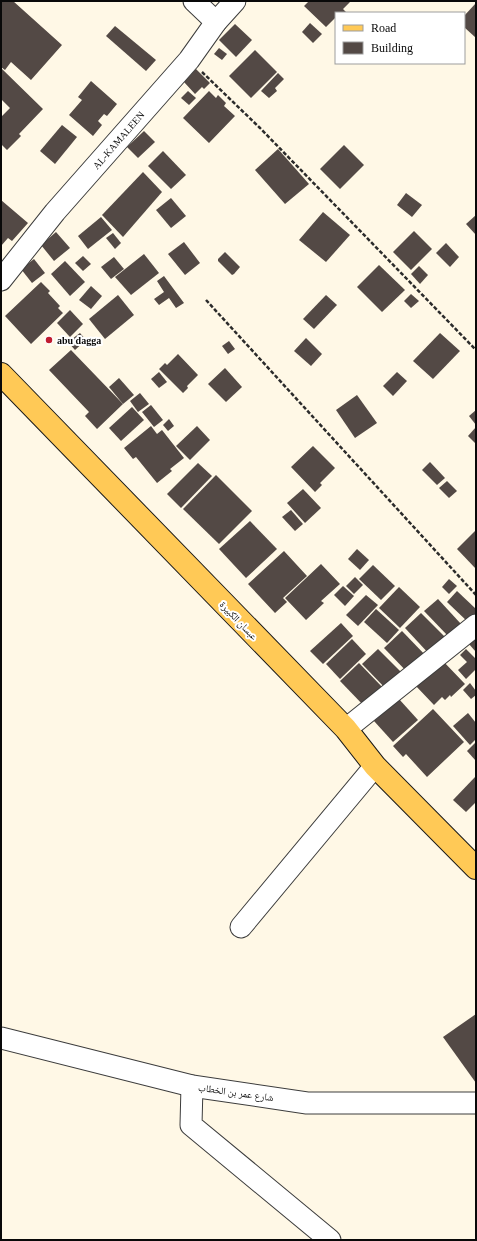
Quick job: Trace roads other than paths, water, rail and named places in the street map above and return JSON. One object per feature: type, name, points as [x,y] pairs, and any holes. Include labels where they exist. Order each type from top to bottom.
[{"type":"main road","name":"عبسان الكبيرة","points":[[1,374],[346,729],[375,766],[476,868]]},
{"type":"street","points":[[194,1],[216,22]]},
{"type":"street","name":"AL-KAMALEEN","points":[[1,280],[55,212],[189,60],[216,22],[236,1]]},
{"type":"street","points":[[346,729],[476,625]]},
{"type":"street","points":[[241,927],[375,766]]},
{"type":"street","name":"شارع عمر بن الخطاب","points":[[1,1038],[192,1086],[307,1103],[476,1103]]},
{"type":"street","points":[[192,1086],[191,1126],[330,1240]]},
{"type":"place","name":"abu dagga","points":[[49,340]]}]
